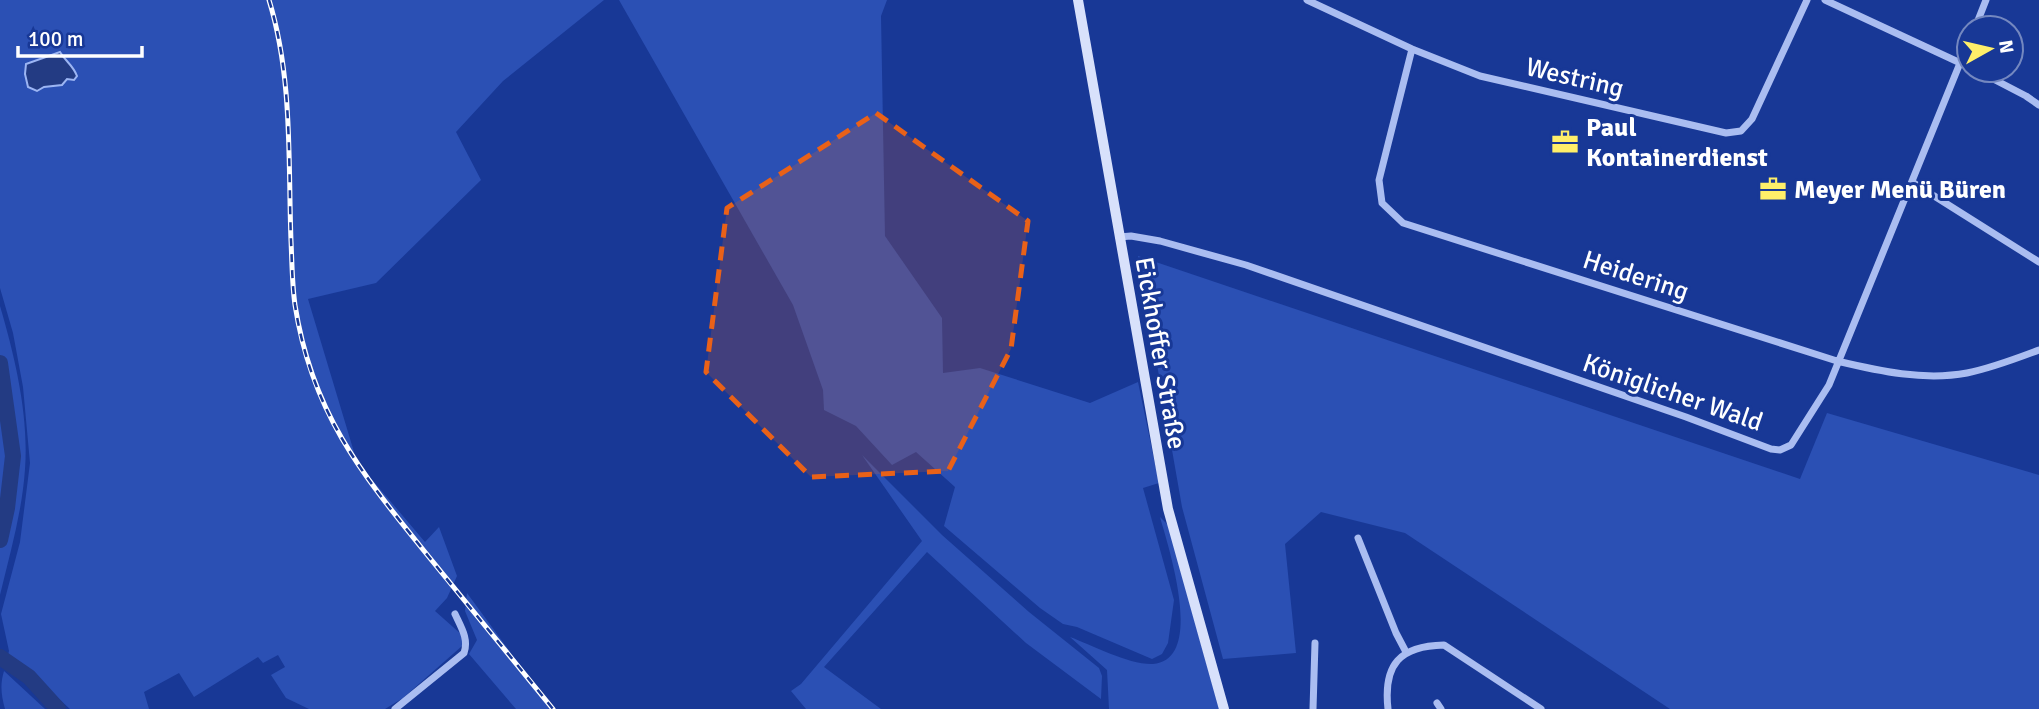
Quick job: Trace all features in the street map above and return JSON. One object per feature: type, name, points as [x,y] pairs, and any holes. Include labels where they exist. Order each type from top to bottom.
[{"type":"main road","name":"Eickhoffer Straße","points":[[1078,0],[1168,509],[1224,709]]},
{"type":"street","name":"Westring","points":[[1307,0],[1412,50],[1480,76],[1715,131],[1735,133],[1741,131],[1752,119],[1807,0]]},
{"type":"street","points":[[1825,0],[1955,60]]},
{"type":"street","name":"Heidering","points":[[1412,50],[1378,180],[1382,203],[1403,223],[1869,369],[1924,376],[1965,373],[2006,363],[2039,350]]},
{"type":"street","name":"Königlicher Wald","points":[[1119,237],[1131,236],[1160,241],[1246,265],[1776,450],[1785,449],[1791,445],[1829,385],[1955,74]]},
{"type":"street","points":[[2003,84],[2039,104]]},
{"type":"street","points":[[1912,182],[2039,262]]},
{"type":"street","points":[[1358,538],[1406,652]]},
{"type":"street","points":[[395,709],[464,653],[467,645],[465,635],[455,614]]},
{"type":"street","points":[[1313,709],[1315,643]]},
{"type":"street","points":[[1388,709],[1386,693],[1390,670],[1406,652],[1426,646],[1444,645],[1541,709]]},
{"type":"highlighted area","points":[[876,113],[1028,221],[1011,349],[948,471],[811,477],[706,372],[727,208]]},
{"type":"shaded area","points":[[0,0],[604,0],[503,81],[456,132],[481,180],[376,283],[308,299],[357,462],[425,542],[439,527],[457,576],[447,598],[435,611],[462,635],[462,646],[403,698],[385,709],[309,709],[286,698],[271,675],[285,667],[278,655],[263,663],[258,657],[194,697],[179,673],[144,692],[149,709],[70,709],[34,676],[7,659],[9,651],[1,614],[20,542],[30,463],[23,387],[13,333],[0,288]]},
{"type":"shaded area","points":[[619,0],[887,0],[881,16],[885,236],[942,318],[943,373],[980,368],[1090,403],[1138,382],[1159,483],[1143,488],[1174,600],[1168,643],[1162,654],[1152,659],[1077,627],[1063,624],[1040,608],[944,526],[955,487],[916,452],[892,465],[856,426],[824,410],[823,390],[793,305]]},
{"type":"shaded area","points":[[60,52],[77,76],[74,80],[67,79],[62,85],[44,87],[37,91],[28,87],[26,64]]},
{"type":"shaded area","points":[[1138,256],[1800,479],[1827,413],[2039,475],[2039,709],[1670,709],[1405,533],[1321,512],[1285,544],[1296,653],[1223,659],[1182,507]]},
{"type":"shaded area","points":[[0,306],[20,387],[26,449],[21,501],[0,595]]},
{"type":"shaded area","points":[[862,455],[942,535],[1029,612],[1099,668],[1102,676],[1101,699],[1026,643],[927,552],[824,667],[881,709],[806,709],[791,691],[801,684],[922,541]]},
{"type":"shaded area","points":[[1160,517],[1168,525],[1219,709],[1109,709],[1107,670],[1070,637],[1133,661],[1153,664],[1169,658],[1178,643],[1181,623],[1175,575]]},
{"type":"shaded area","points":[[467,593],[552,709],[516,709],[469,654],[477,640],[465,611]]},
{"type":"shaded area","points":[[4,671],[45,709],[5,709],[2,690]]},
{"type":"waterway","points":[[0,363],[13,456],[0,540]]},
{"type":"waterway","points":[[0,657],[29,677],[58,709]]},
{"type":"railway","points":[[269,0],[277,29],[286,89],[294,297],[303,344],[314,379],[343,441],[382,498],[553,709]]},
{"type":"place","name":"Paul Kontainerdienst","points":[[1565,142]]},
{"type":"place","name":"Meyer Menü Büren","points":[[1773,189]]}]
